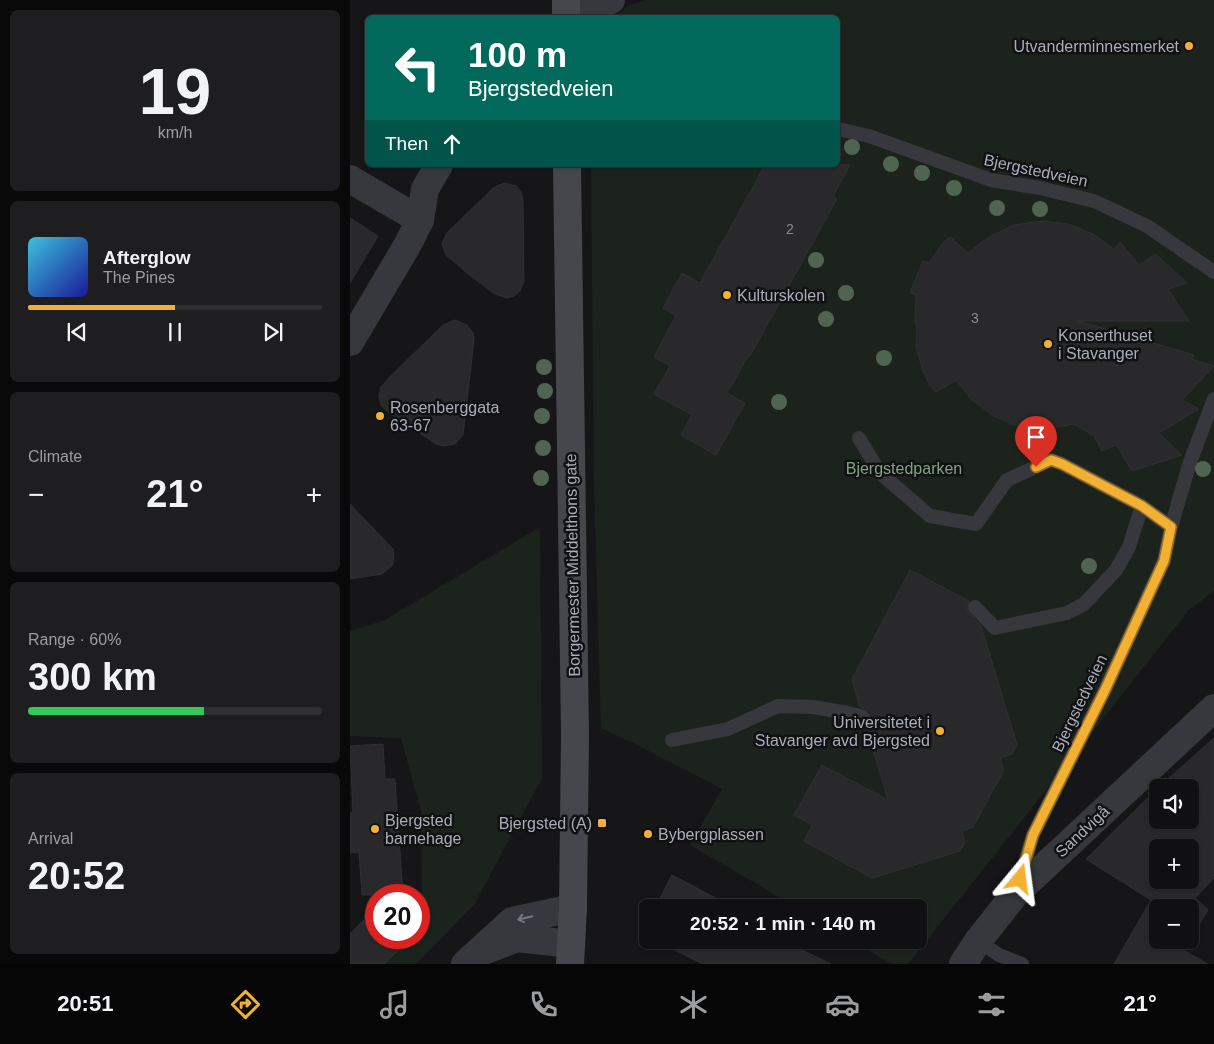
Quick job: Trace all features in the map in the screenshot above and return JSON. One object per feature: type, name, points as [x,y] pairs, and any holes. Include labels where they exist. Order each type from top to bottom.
[{"type":"main road","name":"Borgermester Middelthons gate","points":[[567,167],[575,735],[573,908],[570,954]]},
{"type":"street","points":[[566,9],[600,4],[610,0]]},
{"type":"street","points":[[350,342],[408,244],[420,220],[425,189],[438,167]]},
{"type":"street","points":[[350,178],[420,220]]},
{"type":"street","name":"Sandvigå","points":[[963,964],[978,941],[1016,893],[1214,708]]},
{"type":"street","points":[[472,959],[512,921],[573,908]]},
{"type":"street","points":[[472,959],[516,938],[570,954]]},
{"type":"lane","name":"Bjergstedveien","points":[[840,130],[869,136],[991,180],[1040,188],[1094,201],[1147,226],[1214,272]]},
{"type":"lane","name":"Bjergstedveien","points":[[1016,893],[1033,835],[1105,690],[1164,561],[1171,527],[1190,462],[1214,399]]},
{"type":"lane","points":[[859,438],[880,473],[930,516],[976,524],[1007,480],[1051,460],[1142,506],[1171,527]]},
{"type":"lane","points":[[970,602],[995,628],[1074,610],[1084,604],[1116,570],[1129,547],[1142,506]]},
{"type":"lane","points":[[672,740],[728,729],[778,706],[813,707],[863,717]]},
{"type":"lane","points":[[978,941],[999,955],[1021,964]]},
{"type":"green space","name":"Bjergstedparken","points":[[646,0],[1214,0],[1214,591],[1189,610],[927,940],[927,899],[782,899],[690,845],[722,789],[601,728],[594,485],[591,167],[840,167],[840,15],[618,15],[626,7]]},
{"type":"green space","points":[[540,527],[542,778],[474,905],[416,964],[350,964],[351,942],[353,938],[365,932],[365,949],[430,949],[430,884],[422,884],[421,811],[401,738],[350,736],[350,631],[385,620]]},
{"type":"green space","name":"Bjergstedparken","points":[[866,949],[920,949],[908,964],[892,964]]},
{"type":"building","name":"Kulturskolen","points":[[840,165],[850,165],[833,196],[837,199],[750,356],[727,393],[745,403],[716,455],[681,435],[692,415],[654,394],[670,366],[654,357],[676,315],[663,308],[682,273],[700,283],[764,167],[840,167]]},
{"type":"building","points":[[504,183],[516,186],[521,192],[523,200],[524,281],[520,291],[514,296],[507,298],[495,294],[467,273],[446,255],[442,244],[447,233],[493,188]]},
{"type":"building","points":[[350,218],[378,236],[350,283]]},
{"type":"building","name":"Konserthuset i Stavanger","points":[[1042,221],[1068,224],[1093,234],[1114,249],[1120,242],[1139,265],[1156,254],[1187,283],[1168,289],[1189,321],[1078,321],[1194,355],[1191,359],[1214,366],[1182,400],[1199,409],[1159,433],[1182,455],[1132,471],[1116,445],[1102,451],[1094,436],[1074,424],[1046,429],[1019,427],[994,416],[972,400],[956,380],[936,392],[930,385],[916,348],[916,295],[910,293],[923,261],[929,263],[942,244],[950,237],[968,253],[989,237],[1014,225]]},
{"type":"building","points":[[455,320],[467,325],[474,338],[463,435],[455,444],[444,446],[436,444],[387,411],[381,405],[379,397],[381,387],[391,376],[443,325]]},
{"type":"building","points":[[350,504],[393,549],[392,566],[382,574],[350,579]]},
{"type":"building","name":"Universitetet i Stavanger avd Bjergsted","points":[[910,570],[969,601],[967,610],[981,626],[1017,745],[1012,754],[1000,758],[1004,770],[973,827],[962,831],[965,842],[960,851],[872,878],[804,841],[812,825],[794,815],[822,765],[888,800],[866,725],[871,720],[871,714],[860,707],[852,679]]},
{"type":"building","points":[[1214,738],[1214,878],[1196,899],[1149,899],[1086,859],[1149,797],[1149,829],[1199,829],[1199,779],[1168,779]]},
{"type":"building","points":[[383,744],[385,779],[395,779],[402,884],[365,884],[365,895],[362,895],[359,852],[350,853],[350,813],[353,812],[350,746]]},
{"type":"building","points":[[672,875],[718,899],[660,899]]},
{"type":"building","points":[[1199,902],[1208,910],[1199,924]]},
{"type":"building","points":[[1149,903],[1149,949],[1184,949],[1208,964],[1114,964]]},
{"type":"building","points":[[365,919],[365,949],[399,949],[384,964],[350,964],[350,934]]},
{"type":"building","points":[[673,949],[800,949],[831,964],[703,964]]},
{"type":"place","name":"Utvanderminnesmerket","points":[[1189,46]]},
{"type":"place","name":"Kulturskolen","points":[[727,295]]},
{"type":"place","name":"Konserthuset i Stavanger","points":[[1048,344]]},
{"type":"place","name":"Rosenberggata 63-67","points":[[380,416]]},
{"type":"place","name":"Universitetet i Stavanger avd Bjergsted","points":[[940,731]]},
{"type":"place","name":"Bjergsted (A)","points":[[602,823]]},
{"type":"place","name":"Bjergsted barnehage","points":[[375,829]]},
{"type":"place","name":"Bybergplassen","points":[[648,834]]},
{"type":"route","points":[[1020,879],[1033,835],[1105,690],[1164,561],[1171,527],[1142,506],[1062,464],[1051,460],[1036,467]]}]
